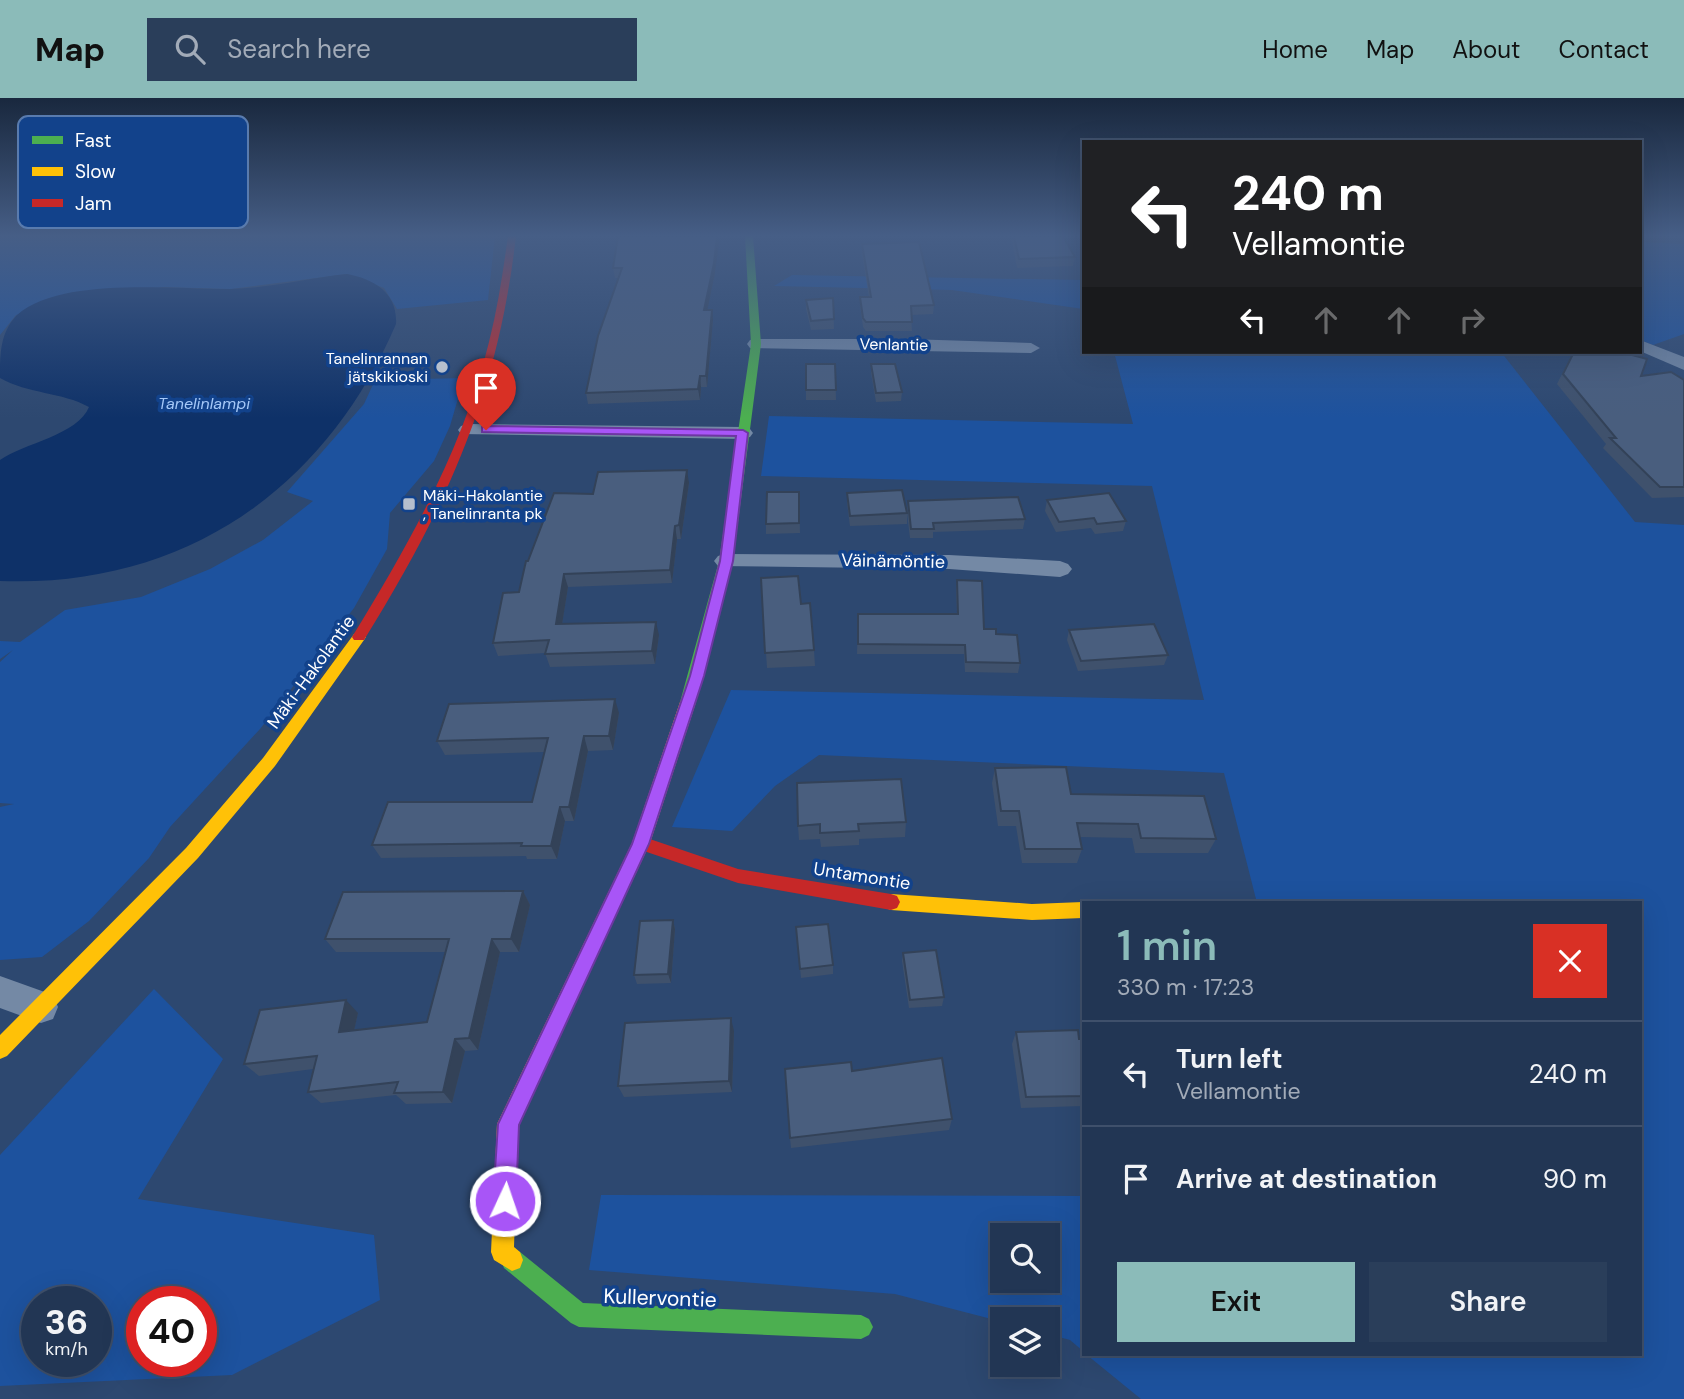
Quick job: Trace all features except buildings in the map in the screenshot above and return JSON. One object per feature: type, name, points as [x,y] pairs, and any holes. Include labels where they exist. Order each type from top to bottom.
[{"type":"street","name":"Mäki-Hakolantie","points":[[0,1049],[191,854],[277,752],[345,662],[389,593],[435,508],[468,430],[503,315],[506,297]]},
{"type":"street","name":"Kullervontie","points":[[753,297],[756,344],[752,387],[743,433],[726,561],[697,676],[641,844],[508,1124],[502,1252],[579,1315],[860,1327]]},
{"type":"street","name":"Venlantie","points":[[756,344],[1031,348]]},
{"type":"street","points":[[1642,346],[1684,364]]},
{"type":"street","points":[[468,430],[743,433]]},
{"type":"street","name":"Väinämöntie","points":[[726,561],[949,562],[1060,569]]},
{"type":"street","name":"Untamontie","points":[[641,844],[738,876],[898,903],[1032,912],[1082,910]]},
{"type":"street","points":[[0,992],[41,1007]]},
{"type":"shaded area","points":[[0,297],[112,297],[16,315],[0,335]]},
{"type":"shaded area","points":[[389,297],[488,297],[488,300],[397,309]]},
{"type":"shaded area","points":[[998,297],[1082,297],[1082,309]]},
{"type":"shaded area","points":[[1642,297],[1684,297],[1684,334],[1653,345],[1642,341]]},
{"type":"shaded area","points":[[1115,354],[1503,354],[1635,522],[1684,525],[1684,1399],[1141,1399],[1088,1356],[1642,1356],[1642,901],[1256,901],[1224,773],[819,755],[775,786],[732,831],[672,827],[731,690],[1204,700],[1152,486],[761,476],[769,416],[1133,424]]},
{"type":"shaded area","points":[[464,378],[450,426],[434,461],[390,513],[387,549],[354,608],[260,729],[170,827],[149,858],[89,921],[42,957],[0,960],[0,807],[14,804],[0,803],[0,662],[13,650],[0,659],[0,641],[20,642],[65,610],[141,597],[210,569],[263,540],[313,501],[287,492],[364,404],[375,380]]},
{"type":"shaded area","points":[[154,989],[223,1059],[138,1199],[374,1235],[380,1300],[232,1375],[217,1376],[217,1286],[126,1286],[126,1377],[190,1377],[0,1386],[0,1155]]},
{"type":"shaded area","points":[[601,1195],[1082,1196],[1082,1350],[1070,1340],[1060,1337],[1060,1307],[990,1307],[990,1319],[895,1294],[589,1270]]},
{"type":"water","name":"Tanelinlampi","points":[[56,297],[388,297],[396,313],[396,324],[366,383],[330,435],[288,480],[240,517],[187,547],[129,567],[67,579],[0,581],[0,460],[74,425],[89,407],[0,378],[1,352],[7,329],[17,315],[37,303]]},
{"type":"traffic: fast","points":[[688,702],[726,561],[756,344],[753,297]]},
{"type":"traffic: fast","points":[[512,1260],[579,1315],[861,1327]]},
{"type":"traffic: slow","points":[[0,1049],[192,853],[269,762],[359,637]]},
{"type":"traffic: slow","points":[[512,1260],[502,1252],[508,1124],[641,843],[688,702]]},
{"type":"traffic: slow","points":[[891,902],[1032,912],[1082,910]]},
{"type":"traffic: jam","points":[[359,637],[415,544],[461,446],[494,343],[504,297]]},
{"type":"traffic: jam","points":[[641,843],[738,876],[891,902]]},
{"type":"place","name":"Tanelinrannan jätskikioski","points":[[442,367]]},
{"type":"place","name":"Mäki-Hakolantie , Tanelinranta pk","points":[[409,504]]},
{"type":"route","points":[[486,430],[743,433],[726,561],[697,676],[641,844],[508,1124],[505,1201]]}]
